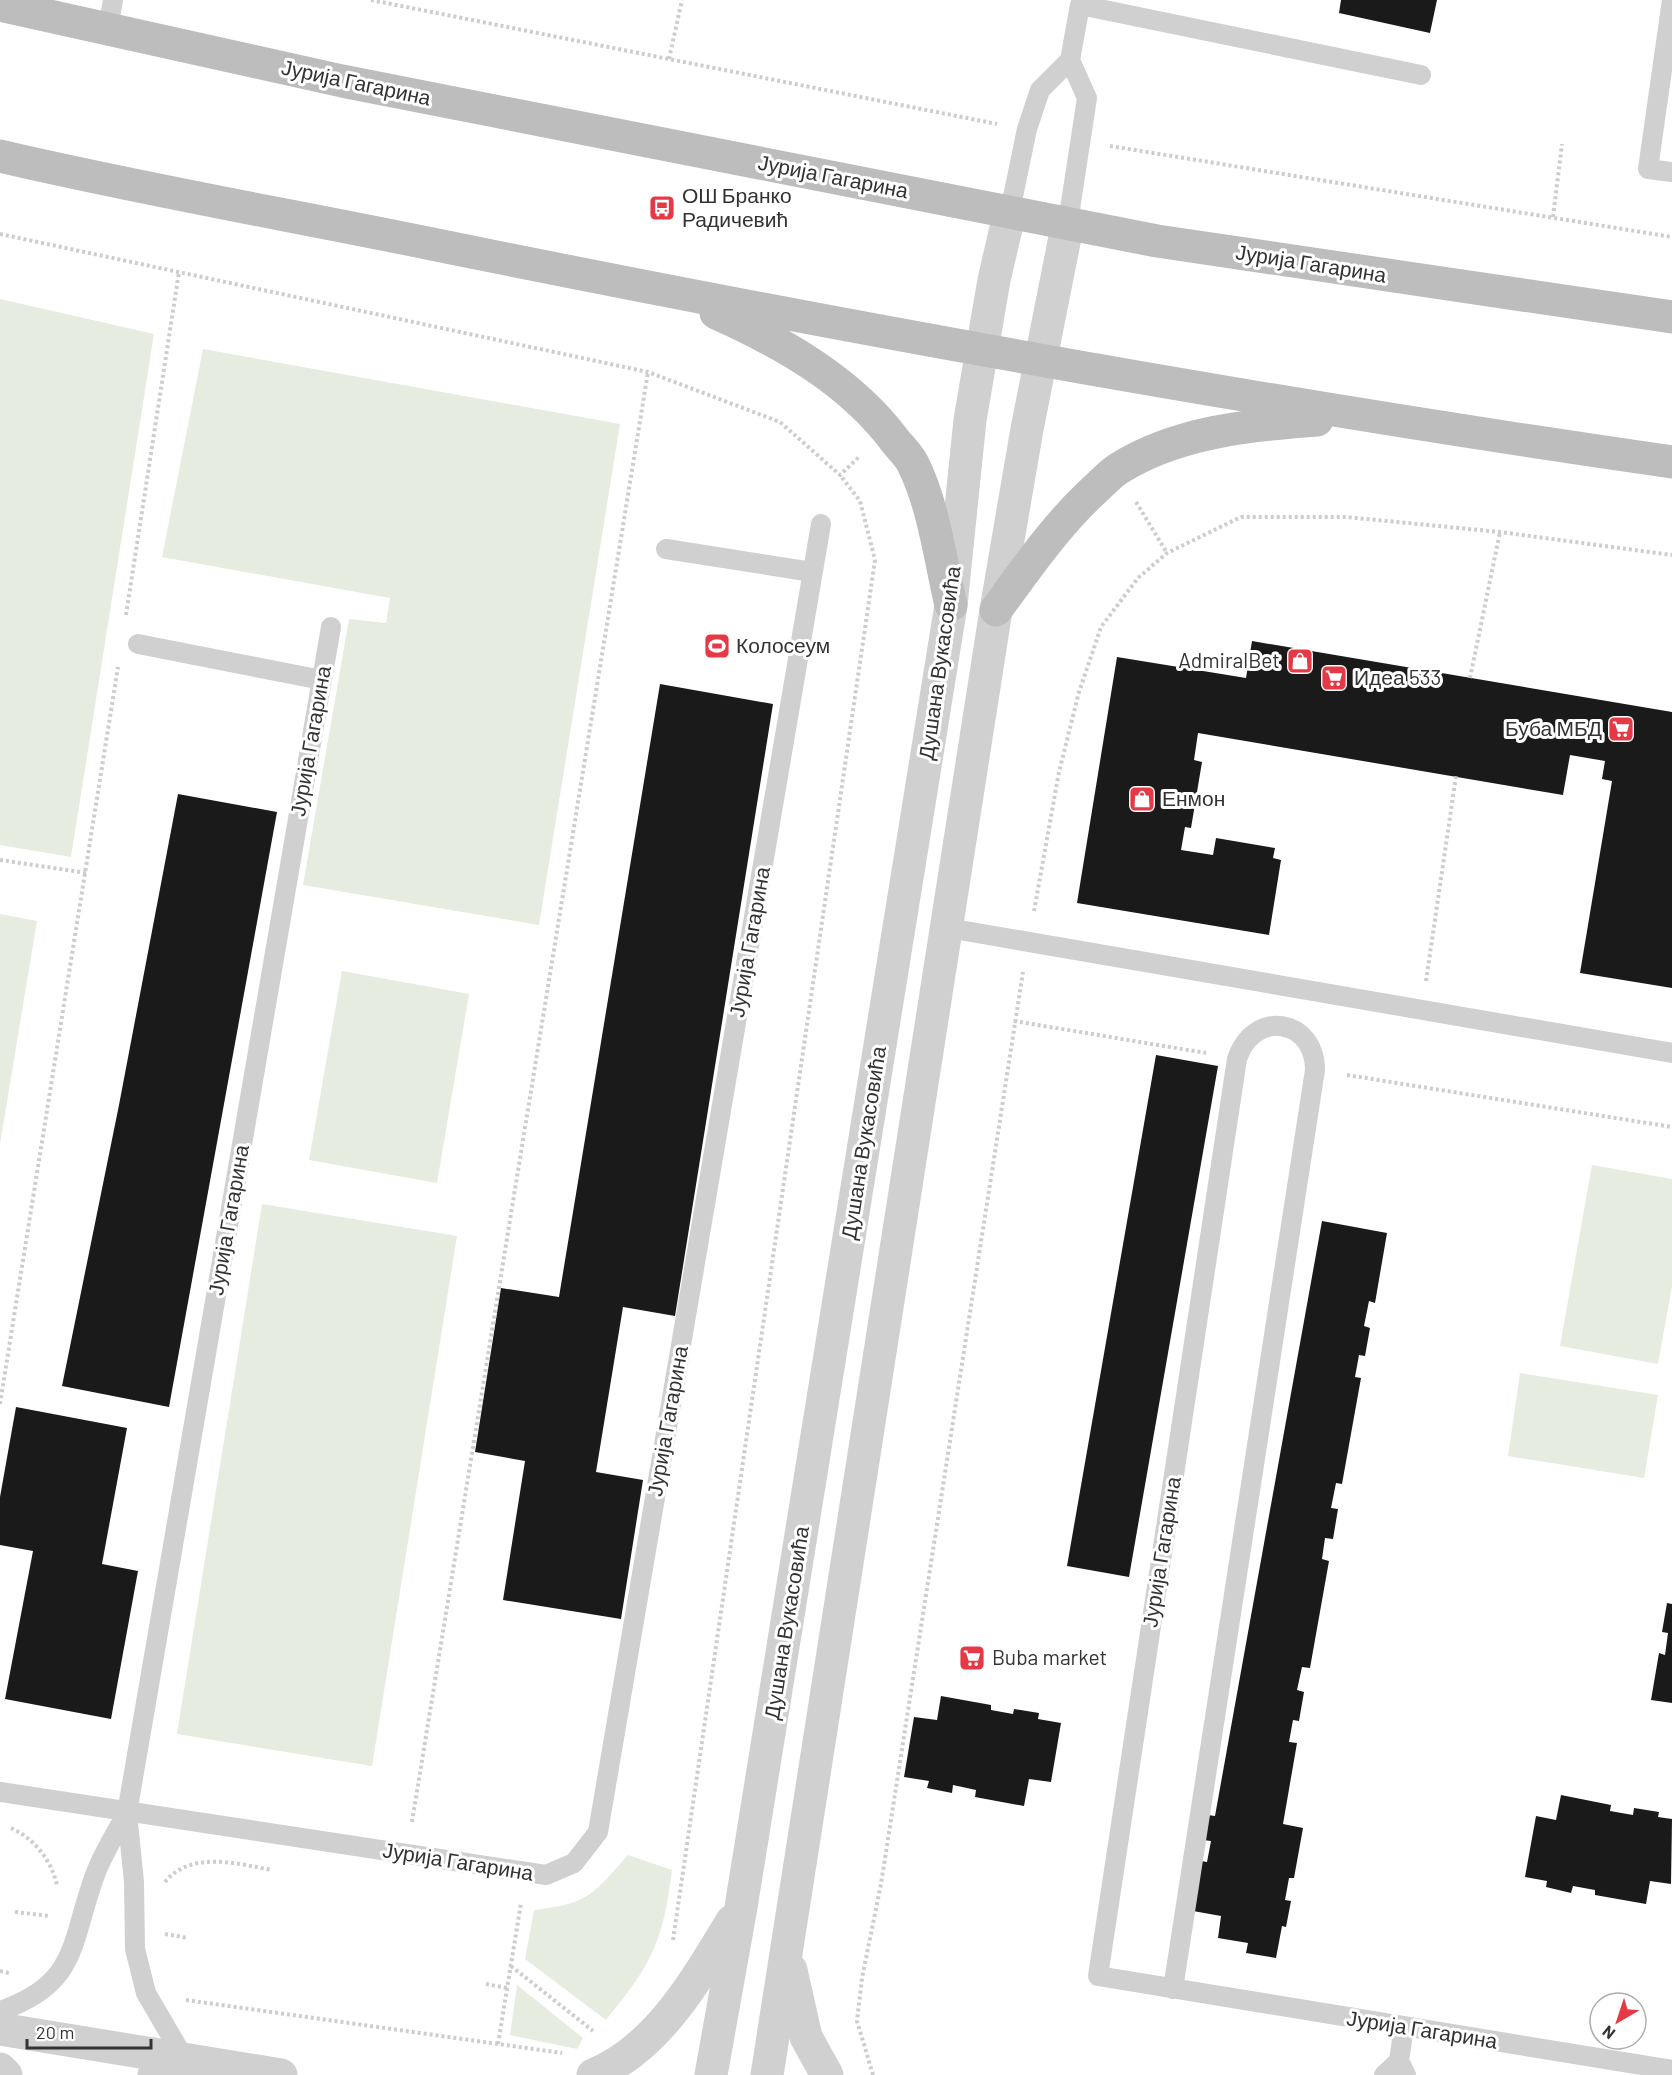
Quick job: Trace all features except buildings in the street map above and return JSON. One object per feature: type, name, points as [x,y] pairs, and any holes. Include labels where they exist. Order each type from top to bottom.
[{"type":"main road","name":"Јурија Гагарина","points":[[0,5],[110,15],[342,81],[1157,241],[1672,317]]},
{"type":"main road","points":[[0,156],[668,291],[1040,361],[1368,417],[1672,462]]},
{"type":"main road","points":[[668,291],[752,329],[808,360],[861,403],[887,429],[912,463],[929,512],[951,605]]},
{"type":"main road","points":[[996,610],[1064,519],[1117,470],[1148,453],[1188,439],[1286,422],[1368,417]]},
{"type":"street","name":"Душана Вукасовића","points":[[711,2075],[741,1907],[951,605],[969,420],[1010,211]]},
{"type":"street","points":[[767,2075],[996,610],[1040,361],[1068,222]]},
{"type":"street","points":[[608,2068],[641,2047],[684,1997],[741,1907]]},
{"type":"street","points":[[788,1952],[806,2037],[827,2075]]},
{"type":"street","points":[[0,2029],[281,2075]]},
{"type":"street","points":[[154,2075],[184,2060]]},
{"type":"street","points":[[0,2069],[6,2075]]},
{"type":"lane","points":[[1672,0],[1648,169],[1672,172]]},
{"type":"lane","points":[[1068,222],[1087,98],[1070,60],[1079,3],[1421,75]]},
{"type":"lane","points":[[1010,211],[1027,129],[1040,90],[1070,60]]},
{"type":"lane","name":"Јурија Гагарина","points":[[0,1792],[546,1875],[574,1863],[598,1832],[821,524]]},
{"type":"lane","points":[[666,549],[812,572]]},
{"type":"lane","name":"Јурија Гагарина","points":[[127,1813],[331,627]]},
{"type":"lane","points":[[138,644],[322,680]]},
{"type":"lane","points":[[948,928],[1672,1053]]},
{"type":"lane","name":"Јурија Гагарина","points":[[1173,1989],[1315,1063],[1307,1040],[1287,1027],[1275,1025],[1253,1033],[1244,1041],[1239,1052],[1098,1976],[1173,1989],[1404,2027],[1672,2070]]},
{"type":"lane","points":[[0,2011],[23,2002],[54,1980],[69,1961],[95,1874],[127,1813]]},
{"type":"lane","points":[[127,1813],[134,1882],[135,1949],[146,1993],[184,2060]]},
{"type":"lane","points":[[1384,2075],[1402,2068],[1404,2027]]},
{"type":"path","points":[[371,0],[389,2],[486,25]]},
{"type":"path","points":[[669,59],[682,0]]},
{"type":"path","points":[[1562,144],[1553,217],[1672,237]]},
{"type":"path","points":[[0,234],[648,372],[780,422],[840,475],[860,501],[876,560],[672,1946]]},
{"type":"path","points":[[125,626],[179,272]]},
{"type":"path","points":[[407,1854],[648,372]]},
{"type":"path","points":[[840,475],[887,429]]},
{"type":"path","points":[[1117,470],[1167,553]]},
{"type":"path","points":[[873,2075],[857,2021],[862,1978],[881,1884],[1029,941],[1059,772],[1079,692],[1101,627],[1138,578],[1167,553],[1240,517],[1346,517],[1500,532],[1672,555]]},
{"type":"path","points":[[1470,678],[1500,532]]},
{"type":"path","points":[[0,1404],[87,873],[119,661]]},
{"type":"path","points":[[1422,1010],[1456,776]]},
{"type":"path","points":[[0,860],[87,873]]},
{"type":"path","points":[[3,1823],[25,1836],[44,1854],[57,1890]]},
{"type":"path","points":[[163,1885],[173,1873],[204,1862],[228,1862],[272,1870]]},
{"type":"path","points":[[498,2044],[526,1873]]},
{"type":"path","points":[[50,1923],[55,1907]]},
{"type":"path","points":[[15,1912],[53,1917]]},
{"type":"path","points":[[511,1966],[600,2037]]},
{"type":"path","points":[[486,1984],[507,1988]]},
{"type":"path","points":[[191,2001],[498,2044],[608,2068]]},
{"type":"shaded area","points":[[0,299],[154,334],[71,857],[0,845]]},
{"type":"shaded area","points":[[203,349],[620,424],[539,925],[303,885],[349,619],[386,623],[390,598],[162,557]]},
{"type":"shaded area","points":[[0,914],[37,921],[0,1144]]},
{"type":"shaded area","points":[[342,971],[469,994],[437,1183],[309,1160]]},
{"type":"shaded area","points":[[1592,1165],[1672,1179],[1672,1286],[1658,1364],[1560,1346]]},
{"type":"shaded area","points":[[262,1204],[457,1236],[372,1766],[177,1734]]},
{"type":"shaded area","points":[[1520,1373],[1658,1395],[1644,1478],[1508,1456]]},
{"type":"shaded area","points":[[628,1855],[672,1870],[664,1916],[653,1951],[645,1967],[606,2020],[525,1959],[534,1910],[567,1904],[588,1895]]},
{"type":"shaded area","points":[[517,1985],[583,2038],[577,2049],[510,2035]]},
{"type":"place","name":"ОШ Бранко Радичевић","points":[[662,208]]},
{"type":"place","name":"Колосеум","points":[[717,646]]},
{"type":"place","name":"AdmiralBet","points":[[1300,661]]},
{"type":"place","name":"Идеа 533","points":[[1334,678]]},
{"type":"place","name":"Буба МБД","points":[[1621,729]]},
{"type":"place","name":"Енмон","points":[[1142,799]]},
{"type":"place","name":"Buba market","points":[[972,1658]]}]
